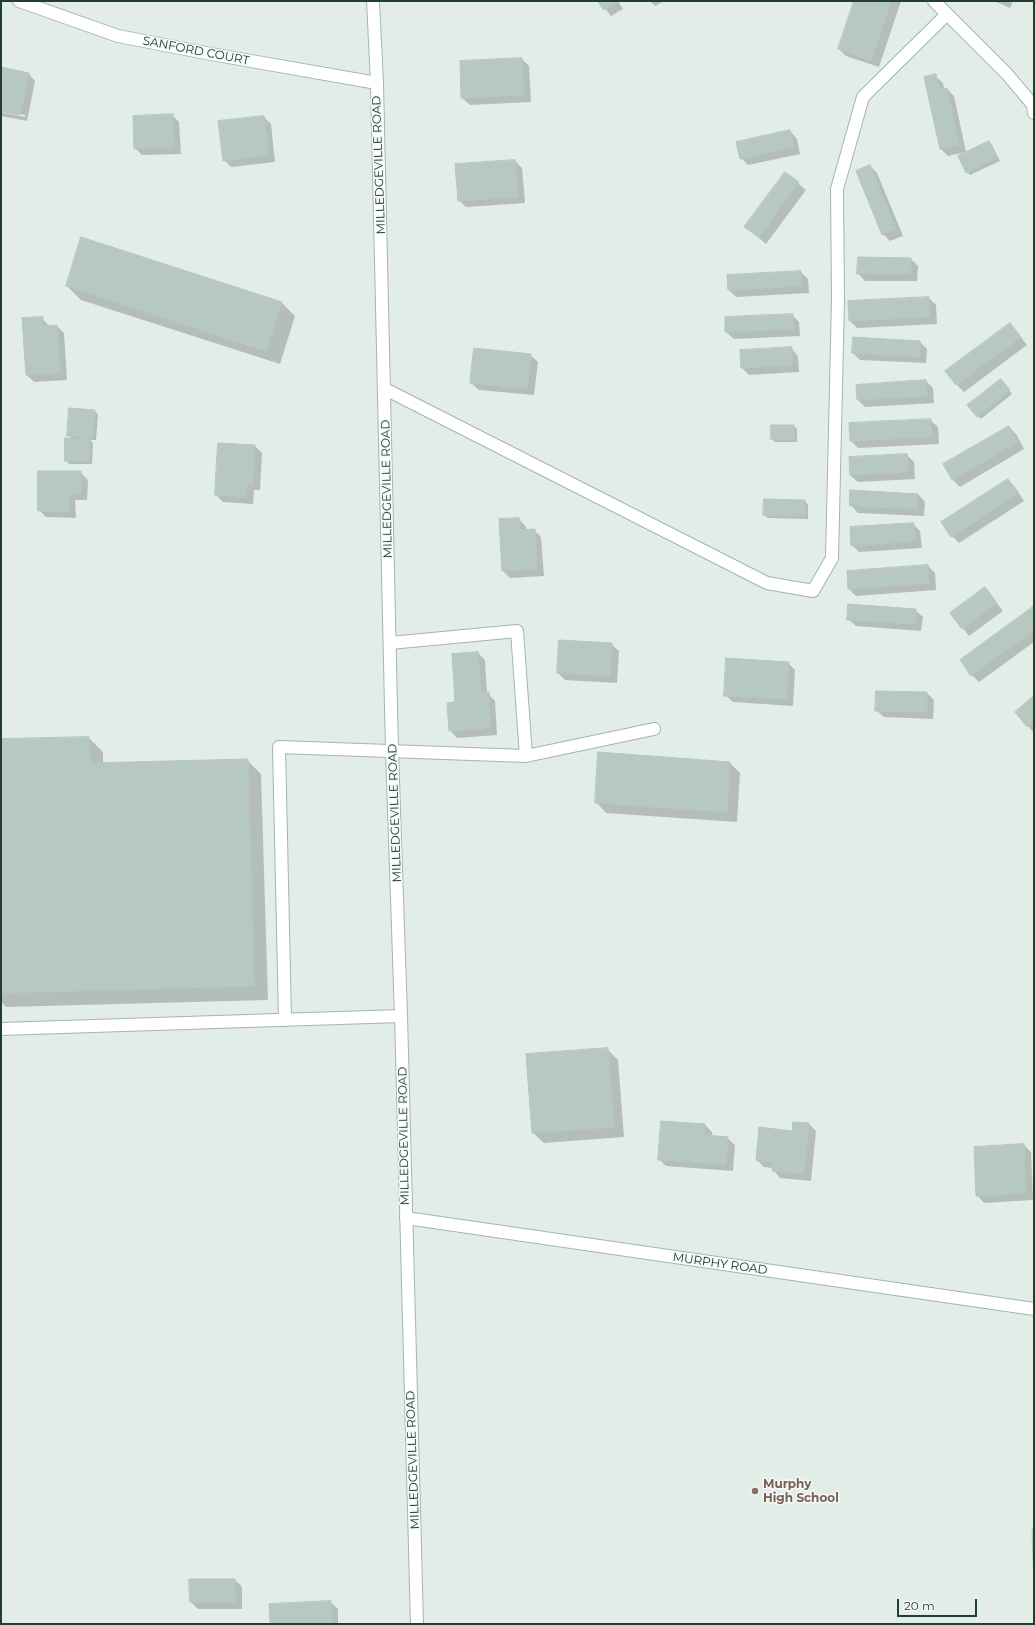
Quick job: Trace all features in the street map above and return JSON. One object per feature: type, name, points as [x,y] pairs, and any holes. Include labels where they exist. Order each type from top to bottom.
[{"type":"street","name":"SANFORD COURT","points":[[19,1],[118,36],[377,83]]},
{"type":"street","name":"MILLEDGEVILLE ROAD","points":[[373,1],[377,83],[392,751],[401,1016],[417,1624]]},
{"type":"street","points":[[934,1],[1007,74],[1033,105],[1034,113]]},
{"type":"street","points":[[385,389],[767,583],[813,591],[832,558],[838,308],[837,189],[863,97],[947,14]]},
{"type":"street","points":[[390,643],[517,631],[526,756]]},
{"type":"street","points":[[285,1020],[279,746],[526,756],[654,729]]},
{"type":"street","points":[[1,1029],[401,1016]]},
{"type":"street","name":"MURPHY ROAD","points":[[406,1218],[1034,1309]]},
{"type":"building","points":[[598,1],[616,1],[617,2],[604,10]]},
{"type":"building","points":[[854,1],[891,1],[871,61],[838,49]]},
{"type":"building","points":[[522,58],[524,95],[461,98],[460,61]]},
{"type":"building","points":[[1,67],[29,73],[20,115],[1,111]]},
{"type":"building","points":[[936,74],[939,89],[947,88],[959,145],[940,149],[924,77]]},
{"type":"building","points":[[173,114],[174,147],[134,149],[133,116]]},
{"type":"building","points":[[264,116],[269,155],[223,161],[218,121]]},
{"type":"building","points":[[790,130],[794,147],[740,159],[736,142]]},
{"type":"building","points":[[989,141],[997,157],[966,173],[958,156]]},
{"type":"building","points":[[515,160],[518,197],[458,201],[455,164]]},
{"type":"building","points":[[870,165],[896,229],[882,235],[856,171]]},
{"type":"building","points":[[785,172],[799,182],[759,237],[744,227]]},
{"type":"building","points":[[81,237],[282,302],[266,351],[66,286]]},
{"type":"building","points":[[858,257],[911,258],[911,274],[857,274]]},
{"type":"building","points":[[801,271],[802,286],[728,290],[727,275]]},
{"type":"building","points":[[929,297],[930,317],[849,321],[848,301]]},
{"type":"building","points":[[793,314],[794,329],[725,332],[725,317]]},
{"type":"building","points":[[43,317],[43,326],[57,325],[60,373],[26,375],[22,318]]},
{"type":"building","points":[[1010,323],[1021,337],[956,385],[945,371]]},
{"type":"building","points":[[853,337],[920,341],[920,357],[852,353]]},
{"type":"building","points":[[792,347],[792,365],[741,368],[740,350]]},
{"type":"building","points":[[474,348],[531,354],[527,389],[470,383]]},
{"type":"building","points":[[1001,379],[1010,390],[977,417],[967,405]]},
{"type":"building","points":[[926,380],[927,396],[857,400],[856,385]]},
{"type":"building","points":[[69,408],[95,410],[93,438],[67,436]]},
{"type":"building","points":[[931,419],[932,437],[850,441],[849,423]]},
{"type":"building","points":[[771,425],[794,425],[794,440],[771,439]]},
{"type":"building","points":[[1009,426],[1018,442],[952,480],[943,464]]},
{"type":"building","points":[[65,438],[90,439],[89,461],[65,461]]},
{"type":"building","points":[[218,443],[255,445],[253,484],[247,483],[246,497],[215,495]]},
{"type":"building","points":[[907,454],[908,472],[850,475],[849,457]]},
{"type":"building","points":[[38,471],[81,471],[81,494],[69,494],[69,511],[38,511]]},
{"type":"building","points":[[1008,479],[1018,493],[951,537],[941,522]]},
{"type":"building","points":[[850,490],[918,494],[917,509],[850,506]]},
{"type":"building","points":[[764,499],[805,500],[805,516],[763,515]]},
{"type":"building","points":[[519,518],[520,530],[535,529],[537,569],[502,571],[499,519]]},
{"type":"building","points":[[914,523],[915,541],[851,546],[850,527]]},
{"type":"building","points":[[928,565],[929,583],[848,589],[847,571]]},
{"type":"building","points":[[985,587],[997,603],[962,629],[950,613]]},
{"type":"building","points":[[848,604],[916,609],[915,624],[847,620]]},
{"type":"building","points":[[1034,606],[1034,630],[971,676],[960,660]]},
{"type":"building","points":[[559,640],[612,643],[610,676],[557,673]]},
{"type":"building","points":[[478,652],[481,693],[489,692],[490,728],[449,731],[447,703],[455,702],[452,654]]},
{"type":"building","points":[[726,658],[789,662],[786,699],[724,696]]},
{"type":"building","points":[[876,691],[927,692],[927,712],[875,711]]},
{"type":"building","points":[[1034,696],[1034,721],[1027,727],[1015,712]]},
{"type":"building","points":[[89,737],[90,763],[248,759],[254,986],[1,993],[1,739]]},
{"type":"building","points":[[598,752],[730,762],[727,812],[595,803]]},
{"type":"building","points":[[608,1048],[614,1127],[532,1133],[526,1054]]},
{"type":"building","points":[[661,1121],[705,1124],[704,1135],[728,1137],[726,1164],[658,1160]]},
{"type":"building","points":[[793,1122],[809,1123],[804,1174],[772,1171],[773,1162],[756,1160],[759,1127],[792,1131]]},
{"type":"building","points":[[1024,1144],[1026,1193],[976,1196],[974,1147]]},
{"type":"building","points":[[1034,1529],[1034,1587],[1032,1530]]},
{"type":"building","points":[[189,1579],[235,1579],[235,1602],[190,1602]]},
{"type":"building","points":[[331,1601],[332,1624],[270,1624],[269,1604]]},
{"type":"place","name":"Murphy High School","points":[[755,1491]]}]
